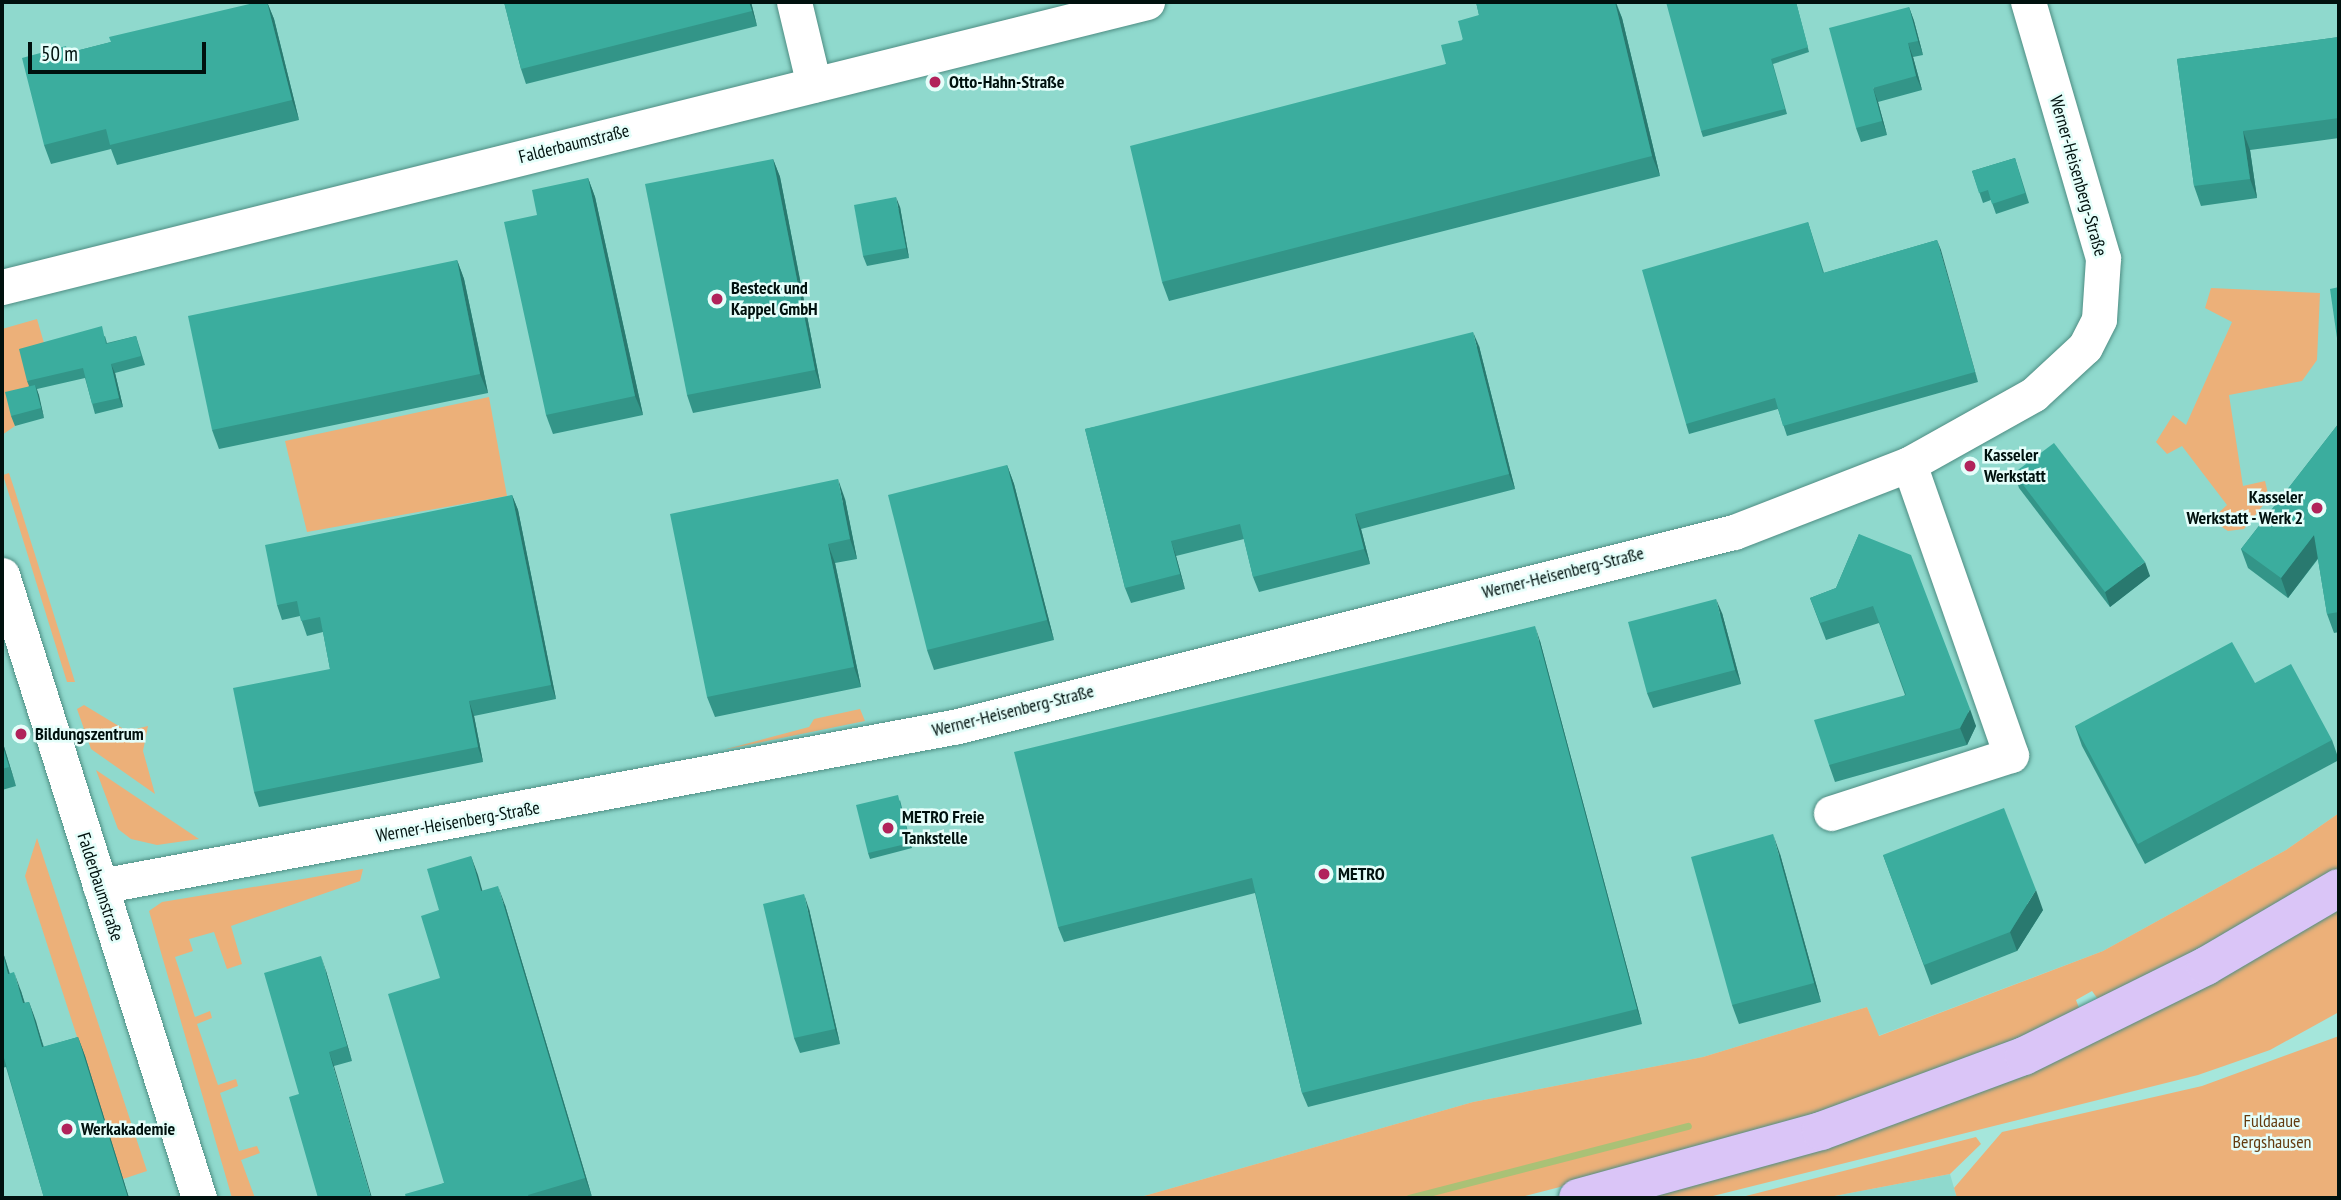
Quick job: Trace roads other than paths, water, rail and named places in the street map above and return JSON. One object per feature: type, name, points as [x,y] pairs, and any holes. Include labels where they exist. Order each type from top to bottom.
[{"type":"main road","points":[[1578,1198],[1809,1135],[2024,1056],[2206,966],[2339,888]]},
{"type":"street","points":[[794,2],[814,85]]},
{"type":"street","name":"Falderbaumstraße","points":[[2,287],[1147,2]]},
{"type":"street","name":"Werner-Heisenberg-Straße","points":[[100,886],[958,726],[1734,532],[1909,464],[2034,394],[2085,347],[2099,319],[2103,258],[2028,2]]},
{"type":"street","points":[[1831,813],[2011,755],[1909,464]]},
{"type":"street","name":"Falderbaumstraße","points":[[2,575],[199,1198]]},
{"type":"waterway","points":[[1409,1198],[1688,1126]]},
{"type":"place","name":"Otto-Hahn-Straße","points":[[935,82]]},
{"type":"place","name":"Besteck und Kappel GmbH","points":[[717,299]]},
{"type":"place","name":"Kasseler Werkstatt","points":[[1970,466]]},
{"type":"place","name":"Kasseler Werkstatt - Werk 2","points":[[2317,508]]},
{"type":"place","name":"Bildungszentrum","points":[[21,734]]},
{"type":"place","name":"METRO Freie Tankstelle","points":[[888,828]]},
{"type":"place","name":"METRO","points":[[1324,874]]},
{"type":"place","name":"Werkakademie","points":[[67,1129]]},
{"type":"park label","name":"Fuldaaue Bergshausen","points":[[2272,1132]]}]
